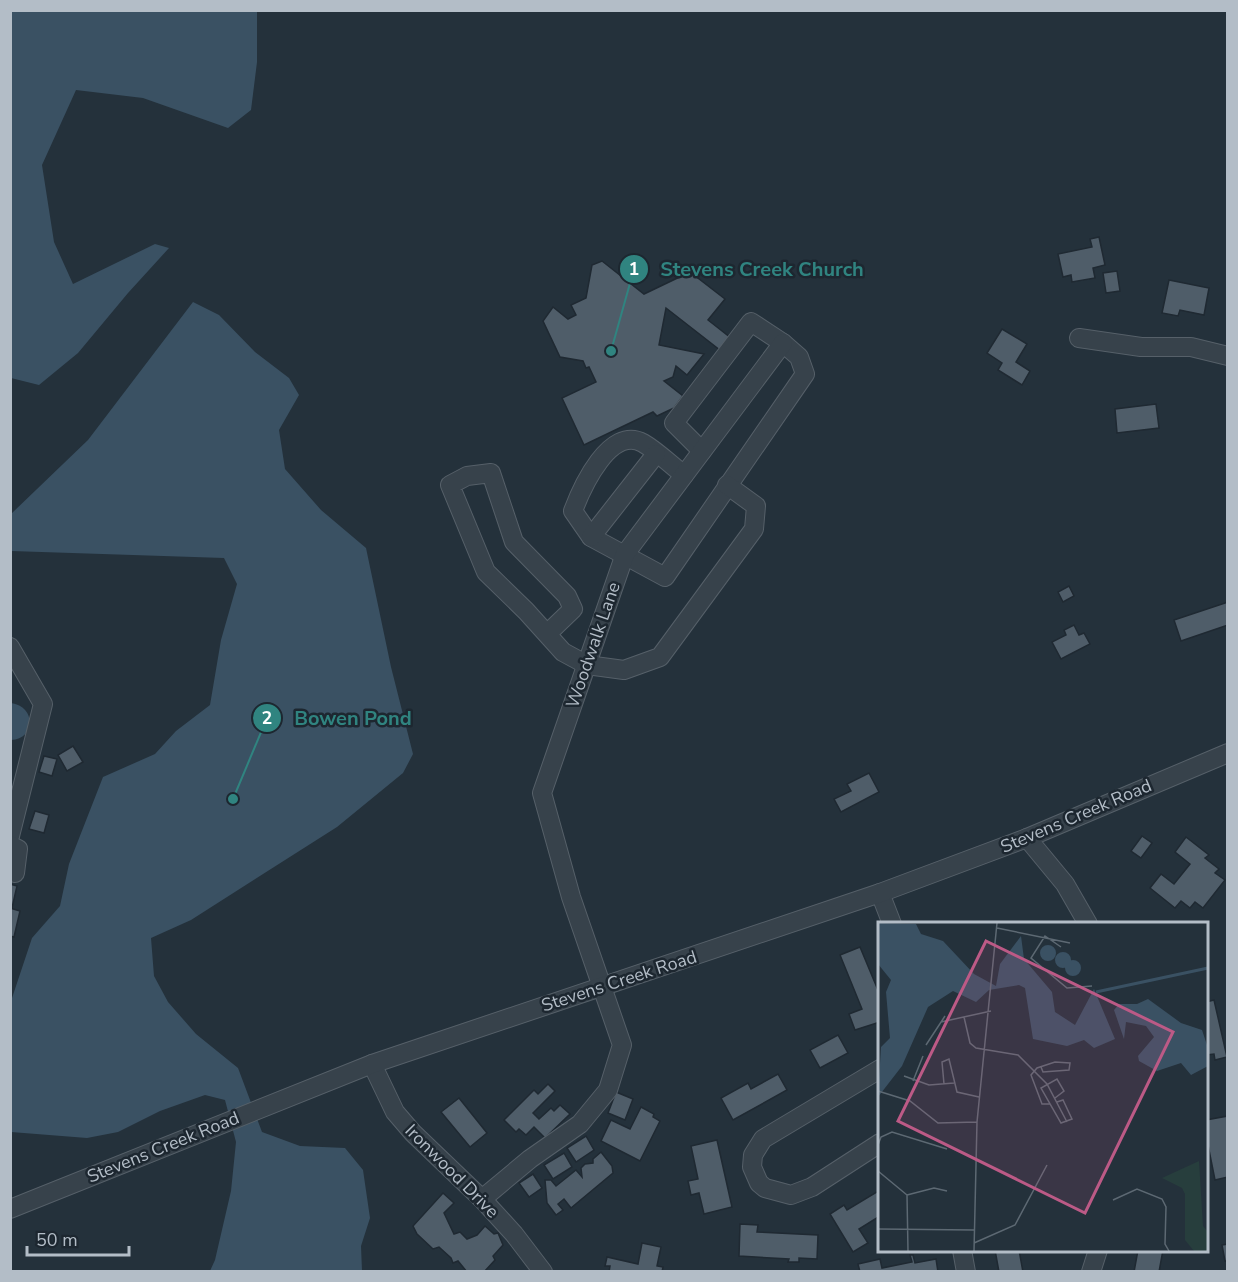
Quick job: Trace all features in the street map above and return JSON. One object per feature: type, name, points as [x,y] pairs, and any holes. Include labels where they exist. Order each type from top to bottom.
[{"type":"street","points":[[684,476],[641,442],[620,441],[608,450],[583,485],[573,510],[591,537],[665,577],[690,544],[727,484],[805,374],[799,357],[783,343],[751,322],[674,423],[702,451]]},
{"type":"street","points":[[1079,338],[1141,347],[1191,348],[1227,356]]},
{"type":"street","name":"Woodwalk Lane","points":[[482,1199],[530,1159],[580,1124],[608,1090],[622,1045],[571,897],[542,793],[625,554],[783,343]]},
{"type":"street","points":[[591,537],[656,454]]},
{"type":"street","points":[[547,634],[573,609],[567,596],[514,542],[491,473],[467,476],[450,485],[486,572],[563,652],[587,665],[624,670],[660,657],[754,529],[756,506],[727,484]]},
{"type":"street","points":[[10,648],[44,704],[10,836]]},
{"type":"street","name":"Stevens Creek Road","points":[[10,1209],[372,1064],[880,893],[1027,838],[1227,753]]},
{"type":"street","points":[[1027,838],[1065,884],[1087,922]]},
{"type":"street","points":[[10,845],[18,849],[19,853],[15,873]]},
{"type":"street","points":[[880,893],[891,922]]},
{"type":"street","name":"Ironwood Drive","points":[[372,1064],[395,1113],[482,1199],[514,1234],[543,1272]]},
{"type":"street","points":[[877,1076],[763,1139],[753,1155],[752,1167],[759,1183],[765,1188],[791,1195],[812,1187],[878,1144]]},
{"type":"street","points":[[962,1252],[966,1272]]},
{"type":"street","points":[[1091,1272],[1098,1252]]},
{"type":"water","points":[[10,11],[257,11],[257,62],[251,110],[228,128],[143,98],[76,90],[42,165],[54,242],[73,284],[155,244],[169,248],[78,353],[39,385],[11,378]]},
{"type":"water","points":[[193,302],[219,315],[255,352],[289,378],[299,395],[279,430],[285,469],[321,510],[366,548],[391,667],[413,754],[403,773],[337,827],[191,920],[151,938],[154,976],[168,1002],[196,1034],[238,1068],[262,1132],[300,1146],[345,1148],[363,1170],[370,1218],[361,1246],[362,1271],[210,1271],[215,1260],[231,1191],[236,1142],[225,1100],[205,1095],[160,1111],[118,1132],[87,1138],[11,1132],[10,1004],[32,938],[60,906],[69,864],[103,777],[155,754],[176,731],[210,705],[221,640],[237,584],[224,558],[11,551],[11,514],[88,440]]},
{"type":"water","points":[[11,703],[25,710],[30,722],[25,734],[11,740]]},
{"type":"building","points":[[1099,237],[1105,265],[1093,268],[1095,278],[1072,282],[1071,275],[1063,277],[1058,254],[1092,247],[1090,239]]},
{"type":"building","points":[[602,261],[644,294],[690,272],[725,299],[708,320],[736,342],[725,354],[666,308],[659,345],[704,354],[687,375],[676,366],[673,377],[664,381],[683,396],[674,408],[657,416],[653,412],[584,445],[562,398],[596,382],[589,367],[586,368],[583,361],[560,357],[543,321],[553,307],[568,319],[576,315],[571,305],[586,298],[592,265]]},
{"type":"building","points":[[1117,271],[1120,291],[1106,293],[1103,273]]},
{"type":"building","points":[[1169,280],[1209,288],[1204,315],[1180,310],[1178,316],[1162,313]]},
{"type":"building","points":[[1002,329],[1027,344],[1016,362],[1030,371],[1022,385],[998,370],[1002,363],[987,353]]},
{"type":"building","points":[[1156,404],[1159,428],[1117,433],[1115,409]]},
{"type":"building","points":[[1069,586],[1074,596],[1063,602],[1058,592]]},
{"type":"building","points":[[1228,602],[1228,625],[1181,641],[1174,620]]},
{"type":"building","points":[[1074,625],[1079,635],[1084,633],[1090,644],[1061,659],[1052,642],[1066,635],[1064,630]]},
{"type":"building","points":[[73,746],[83,762],[67,771],[58,755]]},
{"type":"building","points":[[44,756],[57,759],[52,776],[39,772]]},
{"type":"building","points":[[869,773],[879,792],[841,812],[834,799],[851,791],[847,784]]},
{"type":"building","points":[[35,811],[49,815],[44,833],[29,829]]},
{"type":"building","points":[[1142,836],[1152,843],[1141,858],[1131,851]]},
{"type":"building","points":[[1186,837],[1209,855],[1205,858],[1219,869],[1215,873],[1225,880],[1203,908],[1195,902],[1190,908],[1181,901],[1175,908],[1150,888],[1161,874],[1174,884],[1190,864],[1175,852]]},
{"type":"building","points":[[10,884],[17,886],[12,908],[10,908]]},
{"type":"building","points":[[10,908],[20,911],[14,937],[10,936]]},
{"type":"building","points":[[860,947],[878,990],[878,1023],[855,1030],[849,1014],[862,1009],[840,955]]},
{"type":"building","points":[[1214,1000],[1227,1057],[1215,1060],[1214,1054],[1208,1055],[1208,1002]]},
{"type":"building","points":[[838,1035],[848,1053],[820,1068],[810,1050]]},
{"type":"building","points":[[778,1074],[787,1090],[733,1120],[721,1098],[748,1083],[751,1089]]},
{"type":"building","points":[[548,1084],[555,1091],[533,1113],[539,1119],[551,1108],[554,1111],[560,1105],[570,1114],[545,1138],[534,1127],[526,1135],[519,1129],[516,1132],[504,1120],[534,1090],[538,1094]]},
{"type":"building","points":[[616,1092],[633,1099],[625,1120],[608,1113]]},
{"type":"building","points":[[459,1098],[487,1133],[470,1147],[441,1112]]},
{"type":"building","points":[[641,1107],[654,1114],[653,1117],[660,1121],[640,1161],[601,1141],[611,1120],[630,1129]]},
{"type":"building","points":[[1228,1116],[1228,1177],[1215,1180],[1208,1145],[1208,1120]]},
{"type":"building","points":[[586,1136],[594,1150],[576,1162],[567,1148]]},
{"type":"building","points":[[717,1140],[732,1207],[704,1214],[699,1193],[691,1195],[688,1181],[698,1179],[691,1146]]},
{"type":"building","points":[[601,1152],[612,1166],[613,1173],[571,1208],[564,1199],[558,1204],[563,1210],[556,1215],[547,1203],[545,1180],[551,1180],[556,1186],[576,1170],[582,1177],[581,1168],[585,1164],[593,1163],[593,1159]]},
{"type":"building","points":[[564,1153],[572,1167],[553,1179],[544,1165]]},
{"type":"building","points":[[533,1174],[542,1188],[529,1197],[519,1183]]},
{"type":"building","points":[[878,1191],[878,1217],[859,1229],[868,1243],[853,1252],[830,1214],[844,1205],[847,1210]]},
{"type":"building","points":[[443,1193],[454,1203],[444,1213],[454,1234],[460,1232],[467,1239],[477,1235],[485,1226],[494,1234],[498,1233],[503,1245],[493,1256],[495,1260],[484,1272],[467,1272],[458,1261],[453,1263],[439,1247],[433,1249],[417,1234],[413,1226]]},
{"type":"building","points":[[740,1224],[758,1225],[757,1232],[818,1235],[817,1259],[799,1258],[799,1262],[788,1262],[789,1259],[739,1256]]},
{"type":"building","points":[[642,1243],[661,1247],[657,1266],[663,1267],[662,1272],[609,1272],[610,1266],[605,1266],[607,1257],[638,1264]]},
{"type":"building","points":[[1228,1244],[1228,1261],[1225,1261],[1222,1245]]},
{"type":"building","points":[[995,1252],[1019,1252],[1023,1272],[999,1272]]},
{"type":"building","points":[[1138,1252],[1163,1252],[1159,1272],[1134,1272]]},
{"type":"building","points":[[910,1255],[913,1255],[915,1263],[936,1259],[938,1272],[860,1272],[858,1264],[880,1259],[882,1268],[912,1262]]},
{"type":"place","name":"Stevens Creek Church","points":[[611,351]]},
{"type":"place","name":"Bowen Pond","points":[[233,799]]}]
